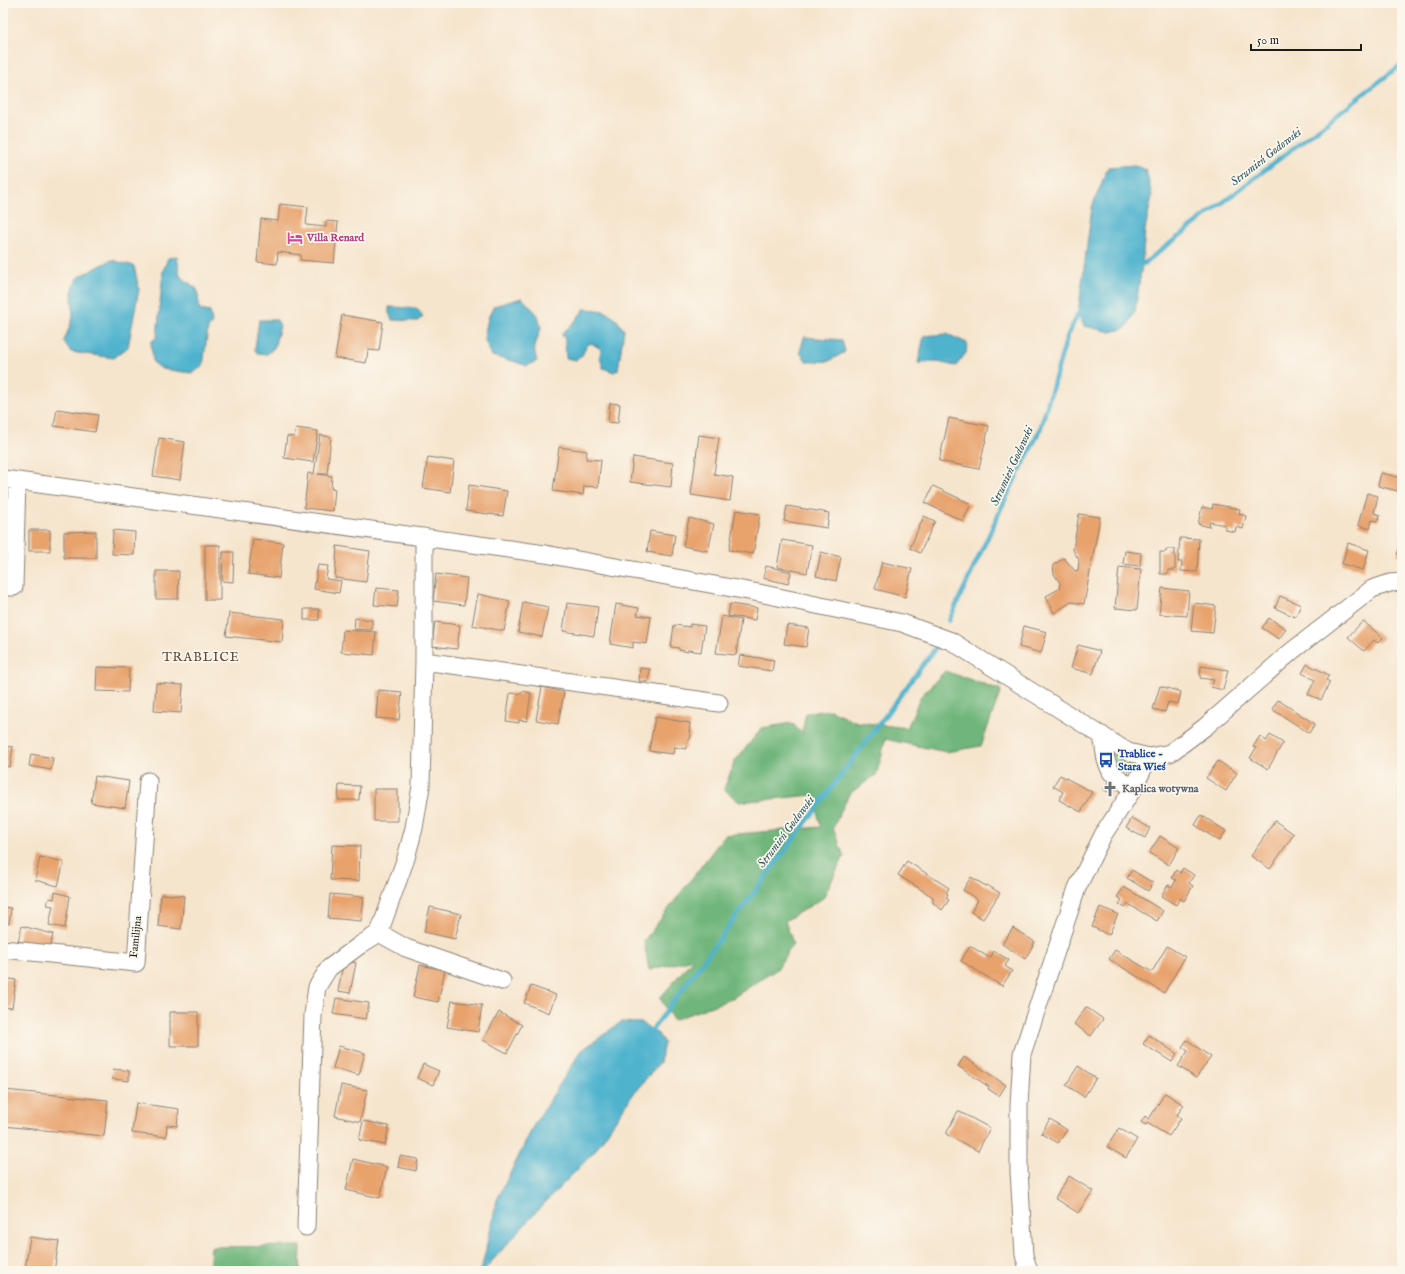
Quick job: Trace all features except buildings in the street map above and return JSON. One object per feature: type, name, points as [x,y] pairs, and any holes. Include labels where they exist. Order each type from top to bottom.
[{"type":"street","points":[[3,587],[14,587],[10,480],[545,554],[759,593],[902,623],[951,641],[1128,752],[1149,757],[1170,753],[1205,728],[1292,652],[1372,589],[1390,583],[1402,582]]},
{"type":"street","points":[[306,1227],[313,1015],[317,987],[329,968],[379,932],[406,858],[414,828],[421,786],[424,661],[424,537]]},
{"type":"street","points":[[424,661],[719,703]]},
{"type":"street","points":[[1102,735],[1106,760],[1111,772],[1133,790]]},
{"type":"street","points":[[1029,1271],[1024,1255],[1019,1171],[1018,1105],[1022,1054],[1077,888],[1103,836],[1133,790],[1149,757]]},
{"type":"street","name":"Familijna","points":[[3,949],[136,963],[148,781]]},
{"type":"street","points":[[379,932],[406,948],[502,981]]},
{"type":"green space","points":[[945,671],[1001,690],[981,746],[946,752],[885,739],[876,775],[849,794],[833,828],[844,856],[823,898],[785,921],[793,943],[777,969],[731,999],[673,1020],[660,998],[693,959],[649,970],[644,941],[725,835],[821,827],[813,795],[739,802],[724,789],[735,761],[762,728],[792,723],[802,733],[806,713],[830,710],[857,722],[907,728],[921,696]]},
{"type":"green space","points":[[1111,751],[1127,758],[1133,770],[1132,774],[1128,775],[1114,766]]},
{"type":"green space","points":[[301,1246],[300,1271],[209,1271],[211,1247]]},
{"type":"water","points":[[1135,165],[1146,170],[1152,196],[1145,230],[1142,265],[1135,311],[1126,328],[1111,332],[1084,326],[1078,314],[1092,207],[1108,167]]},
{"type":"water","points":[[177,256],[180,276],[197,289],[200,310],[210,312],[212,323],[208,328],[203,366],[191,373],[162,369],[153,362],[151,342],[157,337],[163,271],[168,258]]},
{"type":"water","points":[[111,260],[134,266],[139,289],[128,347],[114,358],[71,352],[64,341],[73,318],[72,292],[77,278]]},
{"type":"water","points":[[522,298],[538,315],[541,328],[534,349],[537,361],[527,366],[492,356],[484,338],[488,318],[494,306]]},
{"type":"water","points":[[389,307],[416,308],[423,316],[418,321],[392,320],[389,313]]},
{"type":"water","points":[[584,309],[603,311],[612,315],[624,330],[618,370],[614,372],[603,368],[600,356],[601,349],[591,343],[586,346],[582,356],[576,360],[566,358],[565,339],[561,334],[574,323]]},
{"type":"water","points":[[259,320],[277,320],[280,326],[274,348],[267,354],[257,353],[255,349]]},
{"type":"water","points":[[947,334],[967,343],[966,353],[956,366],[937,362],[918,363],[924,336]]},
{"type":"water","points":[[804,337],[842,340],[845,352],[829,361],[807,362],[800,352]]},
{"type":"water","points":[[621,1022],[642,1023],[658,1034],[664,1043],[660,1062],[634,1093],[594,1152],[537,1211],[483,1271],[481,1271],[497,1200],[534,1125],[581,1051]]},
{"type":"waterway","name":"Strumień Godowski","points":[[1142,265],[1402,64]]},
{"type":"waterway","name":"Strumień Godowski","points":[[949,621],[1005,500],[1040,430],[1067,337],[1078,314]]},
{"type":"waterway","name":"Strumień Godowski","points":[[652,1030],[937,646]]},
{"type":"place","name":"Villa Renard","points":[[295,238]]},
{"type":"place","name":"Trablice - Stara Wieś","points":[[1106,760]]},
{"type":"place","name":"Kaplica wotywna","points":[[1110,789]]},
{"type":"district","name":"TRABLICE","points":[[201,657]]}]
